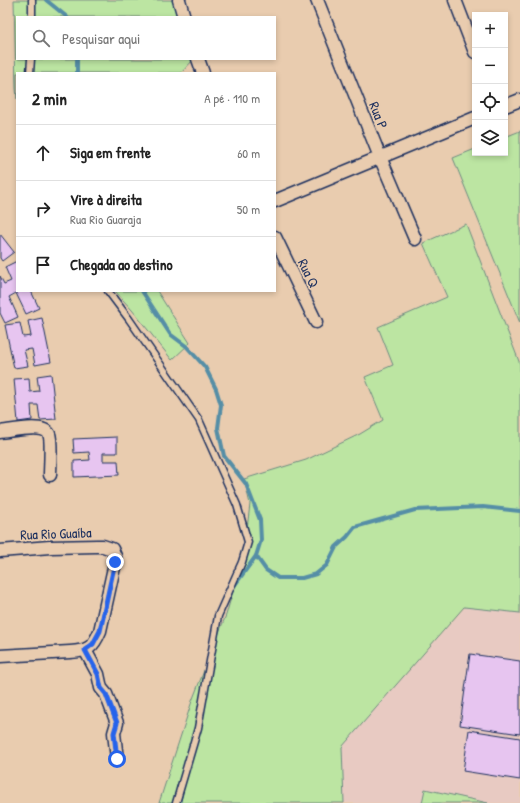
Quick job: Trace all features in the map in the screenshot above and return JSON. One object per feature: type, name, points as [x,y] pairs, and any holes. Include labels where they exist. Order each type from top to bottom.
[{"type":"street","points":[[179,0],[184,16]]},
{"type":"street","name":"Rua P","points":[[317,0],[380,157],[416,239]]},
{"type":"street","points":[[455,0],[473,48]]},
{"type":"street","points":[[198,60],[203,72]]},
{"type":"street","points":[[508,105],[520,100]]},
{"type":"street","points":[[276,201],[472,119]]},
{"type":"street","name":"Rua Q","points":[[276,239],[316,322]]},
{"type":"street","points":[[0,432],[32,428],[46,431],[50,438],[50,475]]},
{"type":"street","name":"Rua Rio Guaíba","points":[[0,550],[96,546],[103,546],[112,549],[115,556],[115,562],[100,631],[93,644],[85,650]]},
{"type":"street","points":[[0,656],[85,650],[98,674],[101,688],[106,694],[117,723],[114,733],[117,759]]},
{"type":"lane","points":[[32,0],[32,16]]},
{"type":"lane","points":[[30,72],[31,60]]},
{"type":"lane","points":[[109,292],[199,420],[237,505],[248,542],[242,562],[218,616],[198,728],[176,803]]},
{"type":"shaded area","points":[[465,607],[520,613],[520,803],[488,803],[425,789],[422,803],[344,803],[342,747]]},
{"type":"green space","points":[[14,0],[180,0],[186,16],[16,16],[16,60],[193,60],[182,72],[16,72],[16,88]]},
{"type":"green space","points":[[520,131],[520,323],[453,158],[472,150],[472,156],[508,156],[508,136]]},
{"type":"green space","points":[[466,224],[520,364],[520,613],[464,607],[342,747],[344,803],[159,803],[192,701],[226,615],[244,554],[250,504],[244,479],[306,460],[360,434],[383,420],[365,377],[393,365],[378,327],[447,297],[423,243]]},
{"type":"green space","points":[[116,292],[158,292],[190,343],[172,360]]},
{"type":"green space","points":[[425,789],[488,803],[422,803]]},
{"type":"building","points":[[0,234],[14,252],[2,261],[0,258]]},
{"type":"building","points":[[16,262],[16,292],[31,292],[39,308],[26,314],[16,293],[9,297],[18,317],[5,323],[0,313],[0,276],[4,284],[11,281],[5,267]]},
{"type":"building","points":[[42,318],[51,362],[35,365],[32,349],[24,350],[28,366],[14,368],[5,325],[20,323],[23,337],[31,336],[28,321]]},
{"type":"building","points":[[51,374],[56,419],[40,420],[38,405],[31,405],[32,420],[18,422],[14,379],[29,378],[30,392],[39,391],[37,376]]},
{"type":"building","points":[[117,437],[117,453],[103,453],[103,461],[118,461],[119,475],[74,477],[74,461],[90,460],[89,452],[74,453],[73,439]]},
{"type":"building","points":[[470,654],[520,661],[520,734],[460,725]]},
{"type":"building","points":[[469,730],[520,738],[520,780],[463,771]]},
{"type":"waterway","points":[[46,0],[66,16]]},
{"type":"waterway","points":[[77,60],[77,72]]},
{"type":"waterway","points":[[143,292],[170,334],[186,346],[205,367],[216,389],[221,405],[218,428],[224,456],[246,484],[260,520],[261,540],[256,556],[234,586]]},
{"type":"waterway","points":[[256,556],[266,570],[278,578],[302,578],[316,574],[327,565],[336,547],[355,527],[415,510],[483,507],[520,511]]},
{"type":"waterway","points":[[179,803],[181,794]]},
{"type":"route","points":[[115,562],[100,631],[90,648],[85,650],[98,674],[101,688],[106,694],[117,723],[114,733],[117,759]]}]
